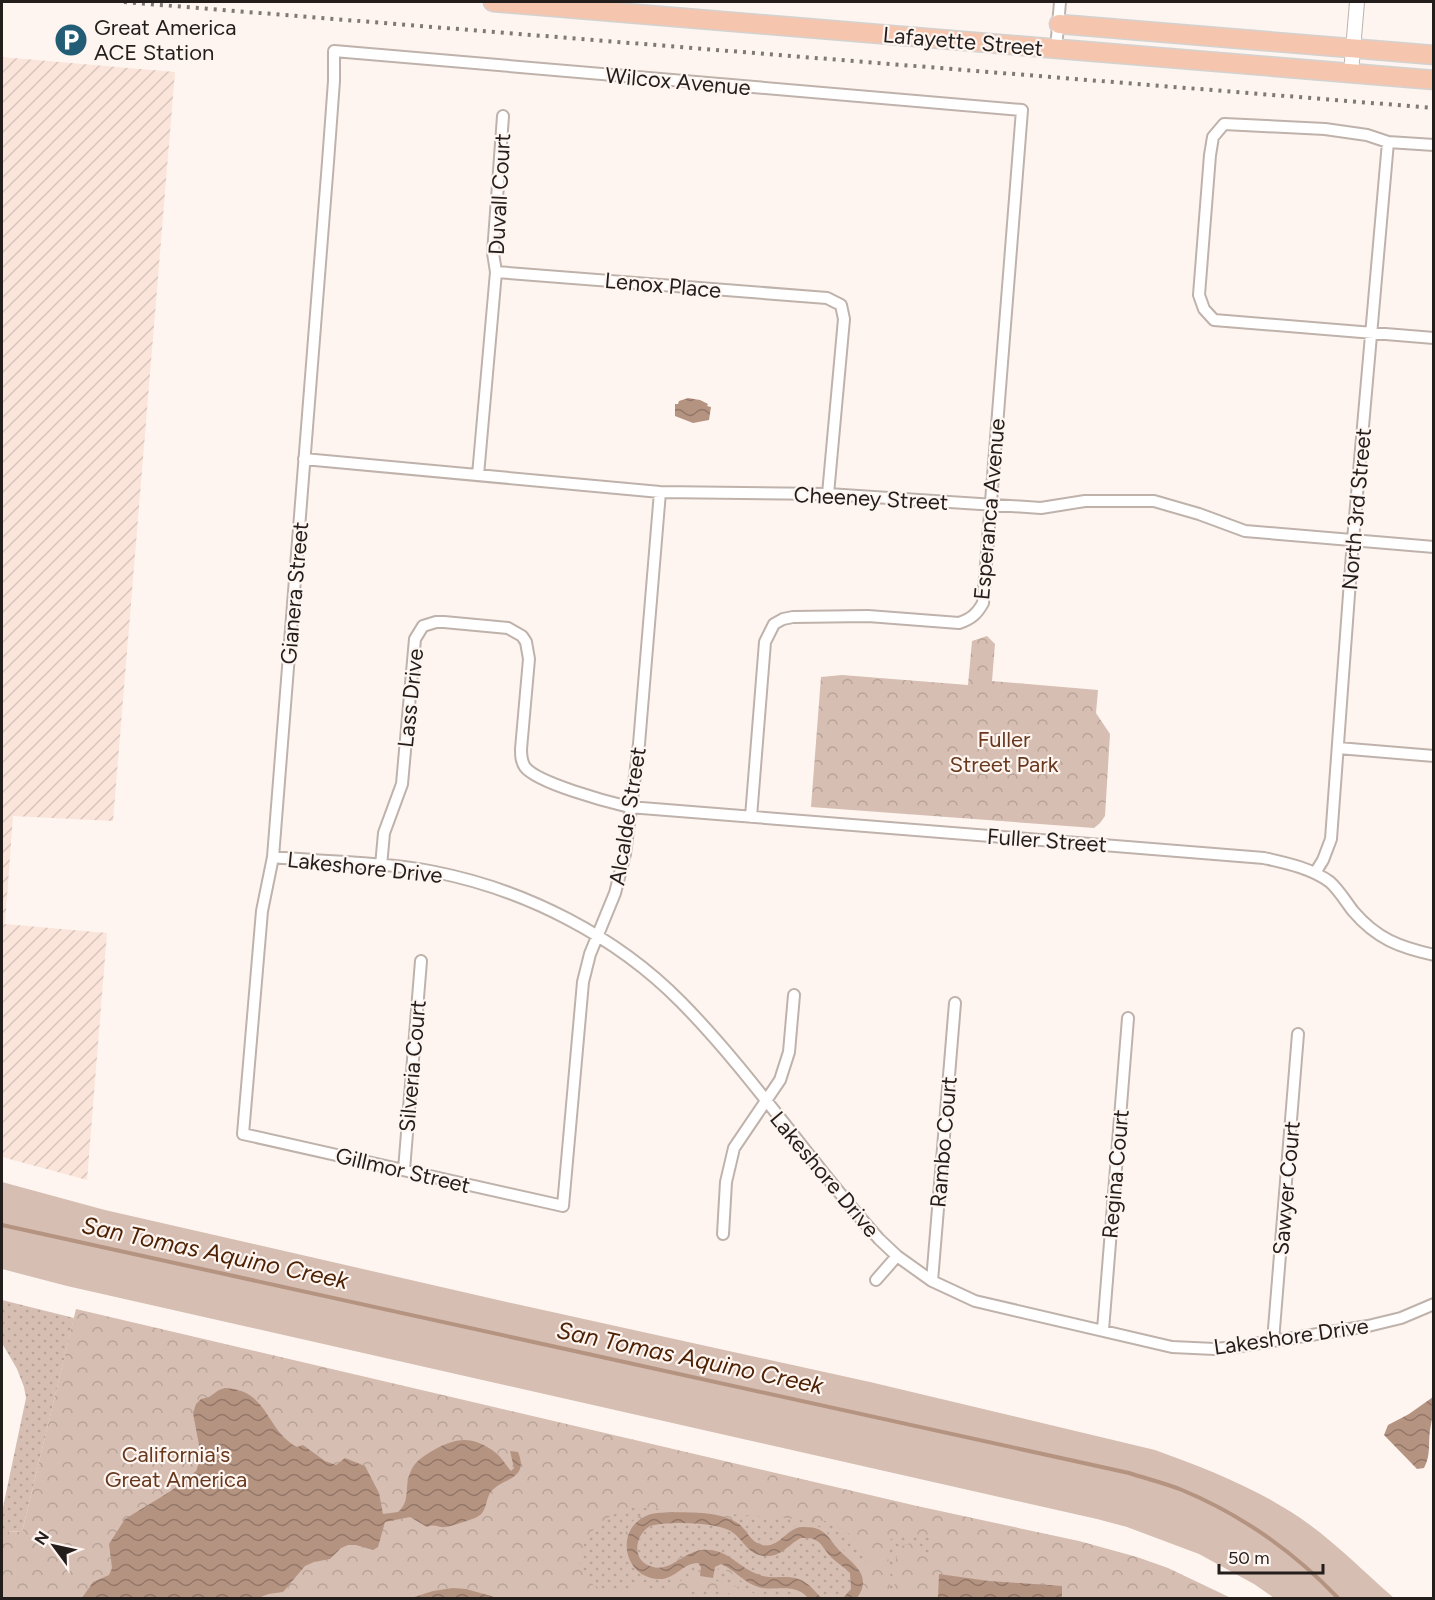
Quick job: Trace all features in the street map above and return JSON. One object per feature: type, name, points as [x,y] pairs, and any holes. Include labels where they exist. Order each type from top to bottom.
[{"type":"main road","name":"Lafayette Street","points":[[493,2],[1434,80]]},
{"type":"main road","name":"Lafayette Street","points":[[1059,24],[1434,55]]},
{"type":"street","points":[[1056,49],[1060,2]]},
{"type":"street","points":[[1351,73],[1357,2]]},
{"type":"street","name":"Wilcox Avenue","points":[[334,51],[1023,110]]},
{"type":"street","name":"Gianera Street","points":[[243,1134],[262,911],[273,857],[329,152],[334,51]]},
{"type":"street","name":"Esperanca Avenue","points":[[751,817],[765,642],[774,624],[793,617],[843,615],[959,623],[970,620],[983,603],[1023,110]]},
{"type":"street","name":"Duvall Court","points":[[496,272],[493,253],[503,116]]},
{"type":"street","points":[[1434,145],[1388,142],[1366,135],[1325,129],[1224,124],[1213,137],[1210,155],[1199,295],[1204,309],[1214,320],[1434,338]]},
{"type":"street","name":"North 3rd Street","points":[[1315,873],[1323,860],[1331,838],[1353,540],[1388,142]]},
{"type":"street","points":[[478,474],[496,272]]},
{"type":"street","name":"Lenox Place","points":[[496,272],[827,298],[841,305],[844,319],[828,494]]},
{"type":"street","name":"Cheeney Street","points":[[304,459],[660,492],[828,494],[1041,507],[1085,501],[1154,501],[1245,531],[1434,547]]},
{"type":"street","name":"Alcalde Street","points":[[563,1206],[583,982],[597,936],[612,903],[625,855],[629,807],[639,744],[660,492]]},
{"type":"street","name":"Lass Drive","points":[[381,866],[384,833],[402,784],[415,639],[423,626],[429,623],[444,622],[508,628],[522,636],[526,642],[529,658],[520,749],[521,759],[525,766],[537,776],[605,801],[629,807]]},
{"type":"street","points":[[1338,748],[1434,756]]},
{"type":"street","name":"Fuller Street","points":[[629,807],[1264,858],[1315,873],[1330,883],[1378,936],[1403,948],[1434,955]]},
{"type":"street","name":"Lakeshore Drive","points":[[273,857],[434,871],[490,886],[542,907],[597,936],[642,967],[680,1001],[715,1039],[861,1220],[897,1256],[932,1281],[956,1293],[995,1307],[1172,1347],[1194,1348],[1235,1347],[1368,1326],[1401,1318],[1434,1304]]},
{"type":"street","name":"Silveria Court","points":[[404,1170],[421,961]]},
{"type":"street","points":[[723,1234],[726,1182],[734,1148],[780,1080],[789,1052],[794,995]]},
{"type":"street","name":"Rambo Court","points":[[932,1281],[955,1003]]},
{"type":"street","name":"Regina Court","points":[[1103,1330],[1128,1018]]},
{"type":"street","name":"Sawyer Court","points":[[1273,1341],[1298,1034]]},
{"type":"street","name":"Gillmor Street","points":[[243,1134],[563,1206]]},
{"type":"street","points":[[876,1280],[897,1256]]},
{"type":"shaded area","points":[[2,57],[175,72],[113,821],[13,816],[5,924],[107,933],[87,1180],[2,1157]]},
{"type":"green space","name":"Fuller Street Park","points":[[987,636],[995,644],[992,681],[1098,690],[1096,713],[1110,734],[1105,816],[1100,823],[1094,828],[811,807],[821,677],[842,675],[968,685],[972,641]]},
{"type":"green space","points":[[2,1182],[105,1210],[870,1382],[1155,1450],[1246,1487],[1289,1511],[1329,1540],[1394,1598],[1274,1598],[1254,1584],[1199,1554],[1127,1527],[1097,1519],[67,1286],[2,1269]]},
{"type":"green space","points":[[2,1300],[74,1318],[22,1532],[9,1531],[9,1535],[2,1535],[2,1512],[26,1398],[17,1369],[2,1343]]},
{"type":"green space","name":"California's Great America","points":[[76,1309],[917,1506],[1079,1541],[1168,1568],[1231,1598],[2,1598],[2,1535],[9,1535],[8,1531],[22,1532]]},
{"type":"green space","points":[[636,1507],[671,1510],[651,1511],[634,1520],[626,1532],[624,1545],[628,1559],[637,1570],[649,1578],[663,1580],[679,1575],[682,1580],[660,1591],[637,1584],[620,1591],[606,1590],[587,1579],[582,1571],[580,1561],[582,1550],[595,1528],[604,1520]]},
{"type":"green space","points":[[671,1510],[689,1510],[716,1513]]},
{"type":"green space","points":[[716,1513],[825,1521],[845,1529],[870,1560],[860,1566],[841,1548],[828,1531],[817,1526],[800,1525],[786,1531],[772,1542],[765,1543],[755,1539],[735,1518]]},
{"type":"green space","points":[[656,1524],[694,1524],[723,1528],[734,1533],[753,1552],[766,1556],[781,1551],[801,1539],[817,1540],[834,1560],[850,1573],[851,1589],[843,1598],[822,1598],[800,1580],[789,1576],[770,1577],[753,1573],[730,1558],[685,1556],[662,1568],[653,1567],[640,1559],[638,1546],[643,1532]]},
{"type":"green space","points":[[900,1535],[932,1538],[930,1555],[923,1554],[921,1546],[914,1542],[901,1546],[896,1558],[894,1592],[892,1598],[888,1598],[891,1579],[887,1550],[889,1540]]},
{"type":"green space","points":[[693,1566],[699,1567],[697,1578],[687,1578],[685,1572]]},
{"type":"green space","points":[[718,1567],[758,1590],[792,1592],[803,1598],[764,1598],[740,1587],[726,1585],[726,1583],[716,1581]]},
{"type":"green space","points":[[684,1587],[722,1591],[733,1595],[715,1597],[683,1593]]},
{"type":"water","points":[[688,398],[700,400],[711,407],[709,420],[693,423],[675,416],[675,404]]},
{"type":"water","points":[[225,1388],[239,1390],[259,1403],[278,1431],[297,1447],[303,1445],[325,1461],[336,1465],[345,1458],[365,1466],[379,1493],[383,1514],[398,1512],[402,1508],[406,1499],[408,1478],[416,1463],[432,1451],[449,1443],[464,1440],[480,1443],[496,1453],[511,1471],[514,1468],[510,1451],[518,1452],[521,1461],[520,1468],[513,1477],[490,1493],[484,1510],[477,1517],[445,1527],[432,1525],[427,1527],[410,1517],[385,1522],[378,1547],[373,1550],[356,1545],[341,1548],[330,1559],[305,1566],[283,1592],[259,1598],[82,1598],[93,1582],[109,1575],[112,1568],[109,1544],[125,1519],[171,1491],[196,1471],[200,1460],[193,1413],[196,1404],[201,1399]]},
{"type":"water","points":[[1433,1397],[1428,1459],[1424,1468],[1417,1469],[1384,1435],[1388,1425]]},
{"type":"water","points":[[672,1512],[724,1517],[739,1524],[754,1541],[762,1545],[773,1544],[796,1528],[811,1527],[822,1531],[857,1567],[863,1578],[861,1591],[857,1598],[843,1598],[851,1589],[850,1573],[816,1540],[801,1538],[774,1555],[762,1556],[748,1548],[732,1532],[716,1526],[692,1523],[650,1526],[638,1541],[640,1558],[644,1563],[657,1568],[670,1565],[695,1552],[711,1550],[726,1555],[760,1575],[801,1580],[822,1598],[808,1598],[797,1590],[758,1587],[721,1564],[715,1567],[713,1578],[700,1576],[701,1567],[698,1563],[686,1566],[666,1578],[651,1578],[641,1574],[629,1559],[627,1540],[630,1531],[647,1515]]},
{"type":"water","points":[[939,1574],[989,1581],[1062,1586],[1062,1598],[938,1598]]},
{"type":"water","points":[[453,1588],[466,1589],[498,1598],[411,1598]]},
{"type":"waterway","name":"San Tomas Aquino Creek","points":[[2,1225],[1129,1473],[1182,1490],[1226,1511],[1285,1550],[1338,1598]]},
{"type":"railway","points":[[124,2],[1434,108]]},
{"type":"place","name":"Great America ACE Station","points":[[71,40]]}]
